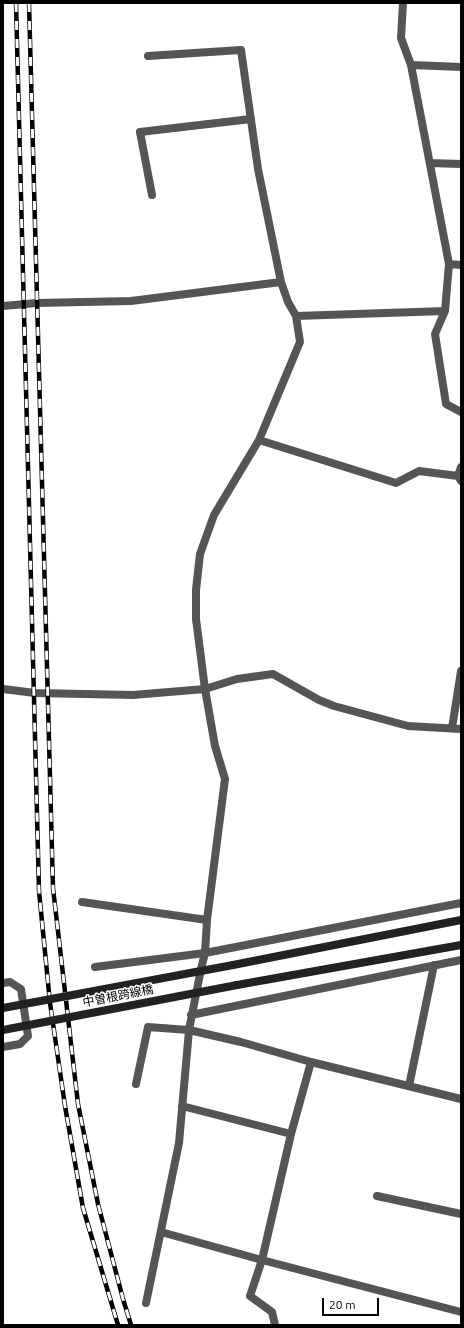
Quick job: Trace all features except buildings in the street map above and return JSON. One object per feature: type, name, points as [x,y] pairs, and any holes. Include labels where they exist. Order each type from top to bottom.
[{"type":"street","points":[[402,3],[401,38],[411,65],[449,264],[445,311],[435,334],[446,404],[461,412]]},
{"type":"street","points":[[146,1302],[179,1143],[189,1030],[205,953],[207,920],[225,779],[216,746],[205,689],[196,619],[196,590],[200,554],[214,515],[259,440],[300,342],[296,316],[288,302],[281,282],[258,169],[241,50],[148,56]]},
{"type":"street","points":[[411,65],[461,67]]},
{"type":"street","points":[[152,195],[140,132],[251,119]]},
{"type":"street","points":[[430,162],[461,164]]},
{"type":"street","points":[[449,264],[461,265]]},
{"type":"street","points":[[3,306],[37,303],[131,301],[281,282]]},
{"type":"street","points":[[296,316],[445,311]]},
{"type":"street","points":[[259,440],[396,483],[420,470],[460,478],[461,467]]},
{"type":"street","points":[[452,728],[461,671]]},
{"type":"street","points":[[3,690],[133,695],[205,689],[237,679],[273,674],[334,706],[408,726],[461,729]]},
{"type":"street","points":[[82,902],[207,920]]},
{"type":"street","points":[[95,967],[205,953],[461,904]]},
{"type":"street","name":"中曽根跨線橋","points":[[3,1008],[233,966],[461,920]]},
{"type":"street","name":"中曽根跨線橋","points":[[3,1030],[237,985],[461,945]]},
{"type":"street","points":[[192,1015],[461,960]]},
{"type":"street","points":[[409,1086],[434,965]]},
{"type":"street","points":[[3,983],[10,982],[21,989],[28,1036],[20,1044],[3,1047]]},
{"type":"street","points":[[136,1084],[148,1027],[189,1030],[461,1099]]},
{"type":"street","points":[[275,1325],[272,1312],[250,1296],[262,1260],[311,1062]]},
{"type":"street","points":[[182,1106],[292,1134]]},
{"type":"street","points":[[377,1196],[461,1214]]},
{"type":"street","points":[[161,1232],[461,1312]]},
{"type":"railway","points":[[16,3],[39,891],[50,1003],[65,1106],[83,1208],[118,1325]]},
{"type":"railway","points":[[29,3],[53,888],[78,1104],[98,1204],[131,1325]]}]
